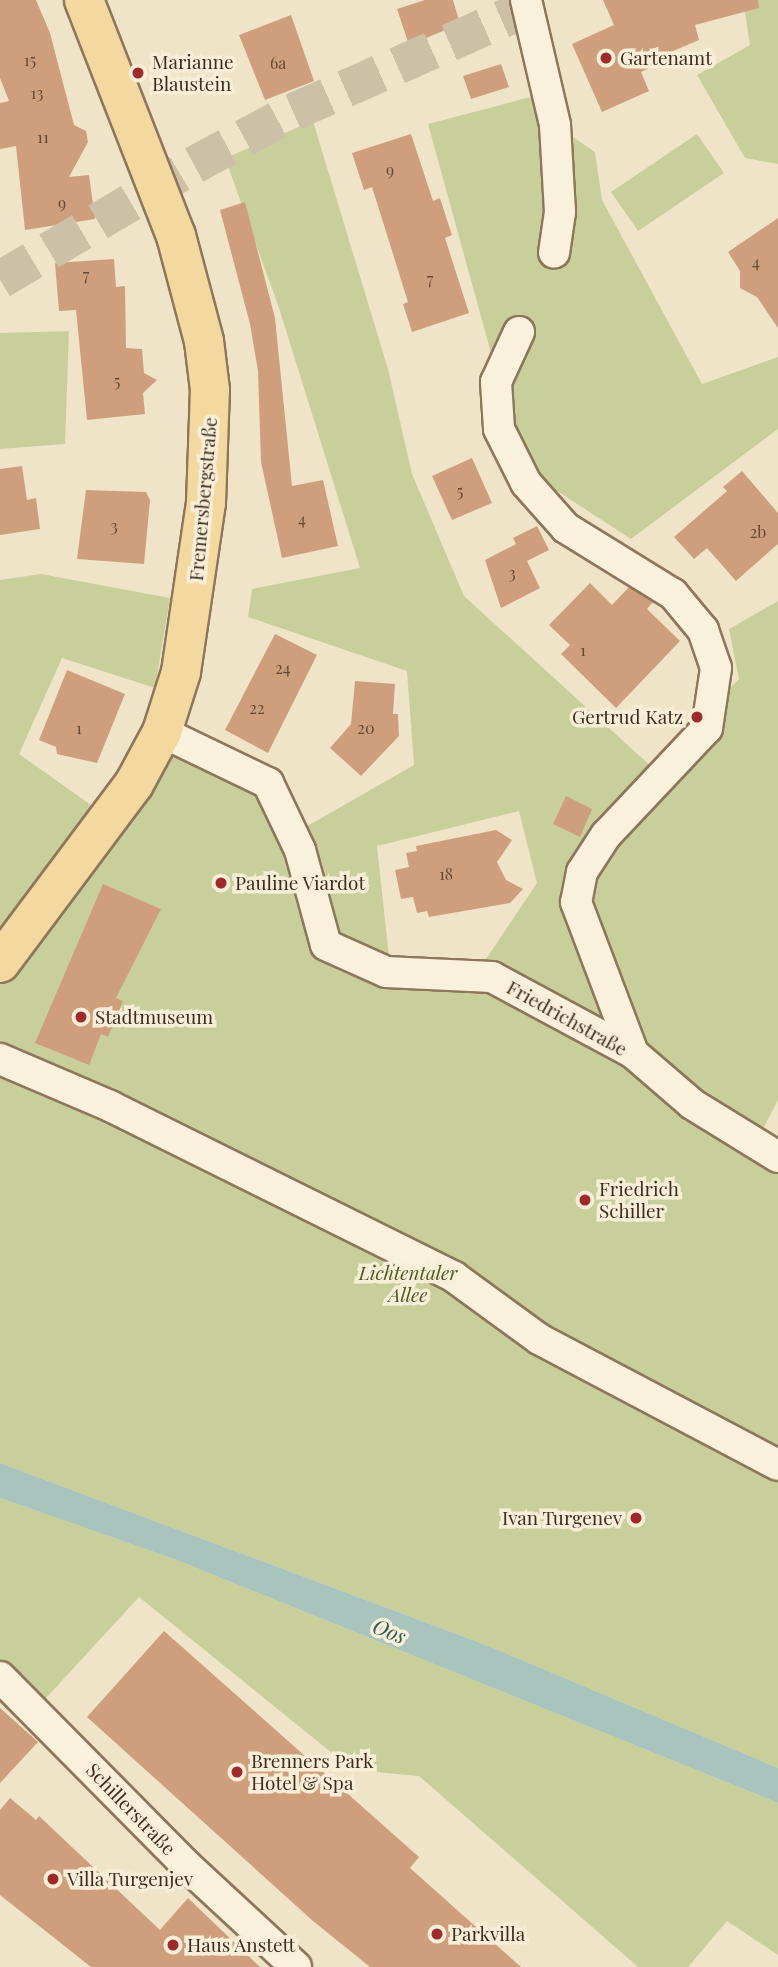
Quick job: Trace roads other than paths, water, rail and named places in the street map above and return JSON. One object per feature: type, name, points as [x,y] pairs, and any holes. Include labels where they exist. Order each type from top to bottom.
[{"type":"main road","name":"Fremersbergstraße","points":[[0,963],[134,785],[162,732],[191,619],[206,503],[210,390],[204,341],[176,236],[84,0]]},
{"type":"street","points":[[526,0],[555,125],[561,212],[554,253]]},
{"type":"street","points":[[519,332],[496,382],[499,429],[526,483],[566,528],[673,594],[703,630],[716,668],[707,728],[606,835],[582,872],[576,902],[633,1054]]},
{"type":"street","name":"Friedrichstraße","points":[[162,732],[268,783],[300,850],[326,945],[386,972],[492,977],[633,1054],[692,1104],[778,1157]]},
{"type":"street","points":[[0,1059],[110,1106],[454,1277],[539,1339],[778,1465]]},
{"type":"street","name":"Schillerstraße","points":[[0,1677],[186,1865],[296,1967]]},
{"type":"water","name":"Oos","points":[[0,1463],[486,1645],[778,1768],[778,1803],[174,1559],[0,1498]]},
{"type":"tunnel","points":[[0,280],[194,165],[293,112],[546,0]]},
{"type":"place","name":"Gartenamt","points":[[606,58]]},
{"type":"place","name":"Marianne Blaustein","points":[[138,73]]},
{"type":"place","name":"Gertrud Katz","points":[[697,717]]},
{"type":"place","name":"Pauline Viardot","points":[[221,883]]},
{"type":"place","name":"Stadtmuseum","points":[[81,1017]]},
{"type":"place","name":"Friedrich Schiller","points":[[585,1200]]},
{"type":"place","name":"Ivan Turgenev","points":[[636,1518]]},
{"type":"place","name":"Brenners Park Hotel & Spa","points":[[237,1772]]},
{"type":"place","name":"Villa Turgenjev","points":[[53,1879]]},
{"type":"place","name":"Parkvilla","points":[[437,1934]]},
{"type":"place","name":"Haus Anstett","points":[[173,1945]]},
{"type":"park label","name":"Lichtentaler Allee","points":[[408,1284]]}]
